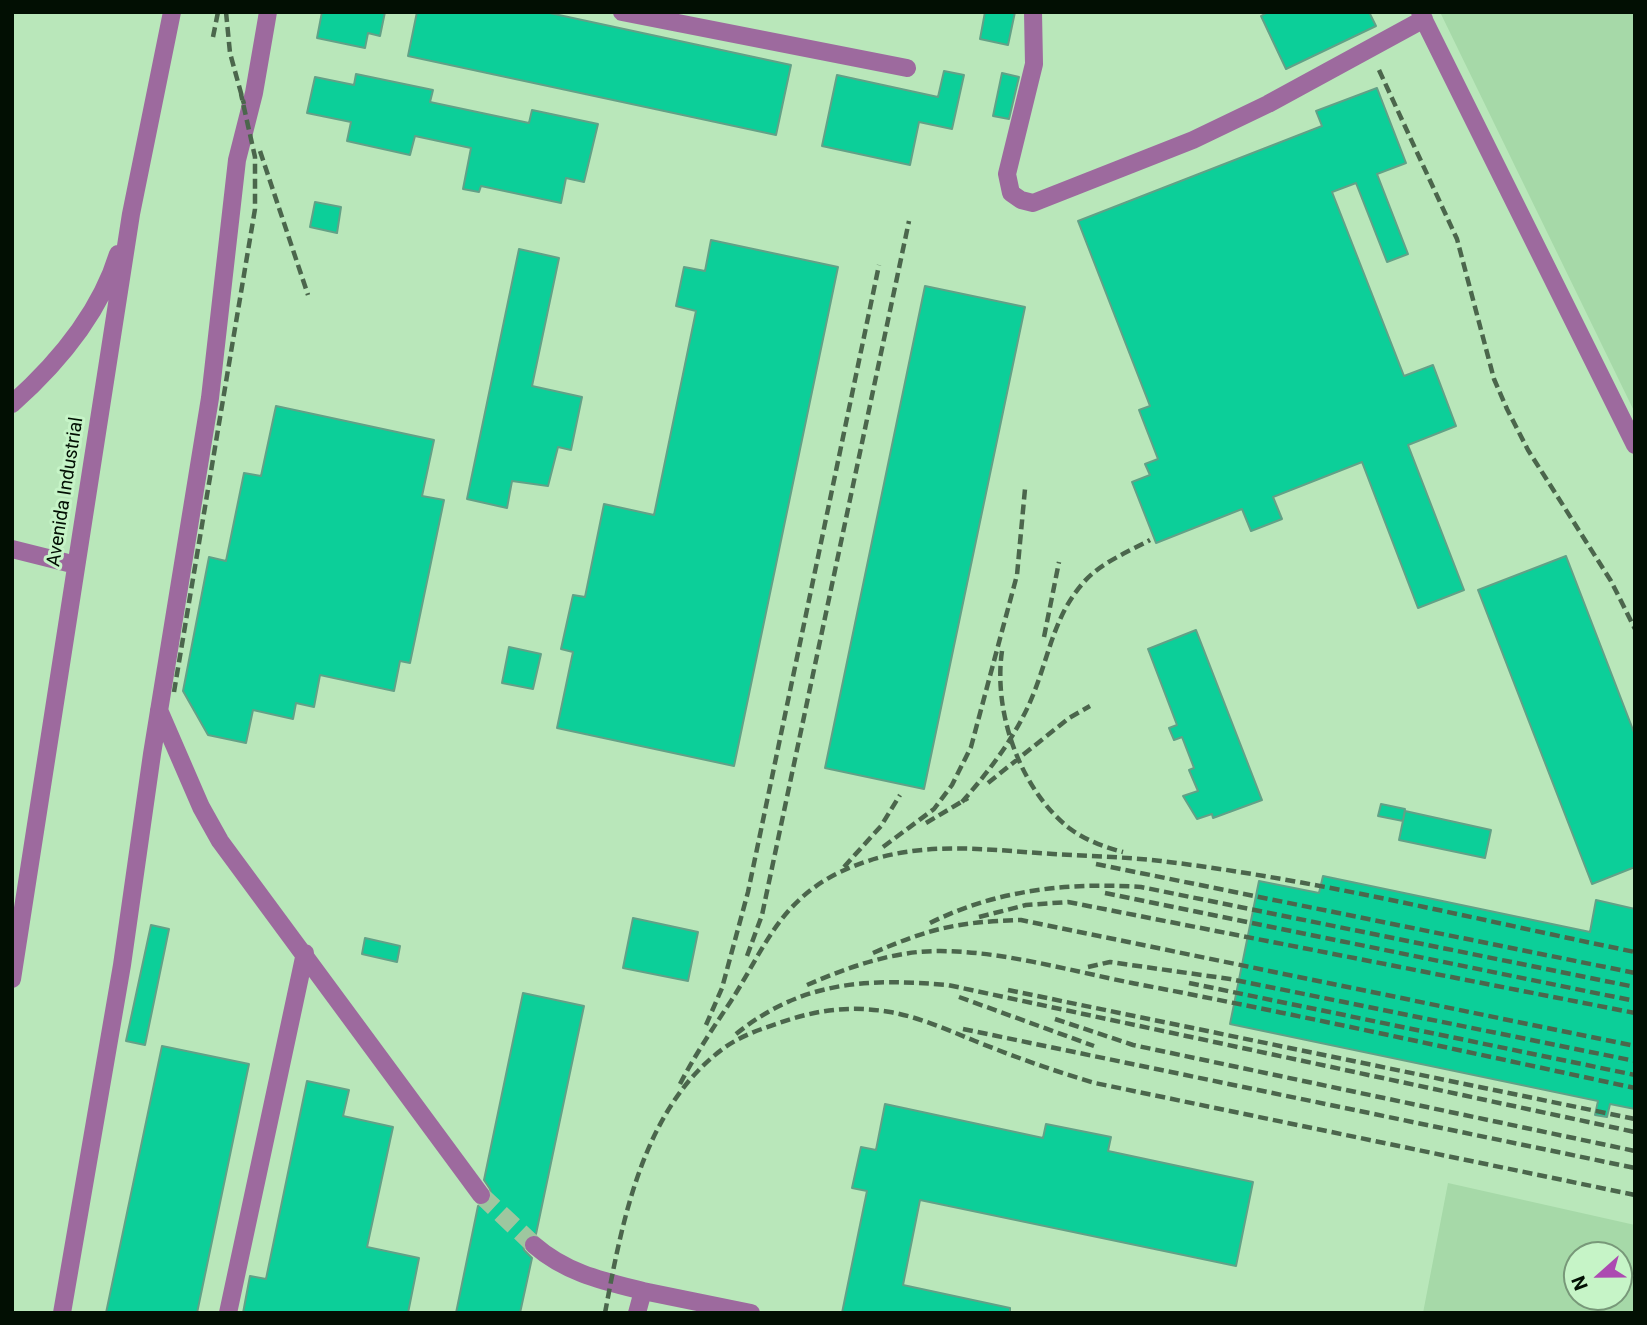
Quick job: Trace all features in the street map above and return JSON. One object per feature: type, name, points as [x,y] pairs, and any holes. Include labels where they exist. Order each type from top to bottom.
[{"type":"street","name":"Avenida Industrial","points":[[12,979],[131,214],[172,12]]},
{"type":"street","points":[[62,1313],[122,965],[159,710],[210,398],[237,160],[254,93],[268,12]]},
{"type":"street","points":[[622,12],[907,68]]},
{"type":"street","points":[[1034,12],[1034,64],[1007,174],[1011,193],[1021,200],[1032,202],[1193,140],[1268,104],[1422,16],[1635,445]]},
{"type":"street","points":[[12,404],[44,375],[94,308],[116,262],[131,214]]},
{"type":"street","points":[[12,549],[76,565]]},
{"type":"street","points":[[159,710],[201,807],[220,841],[481,1195]]},
{"type":"street","points":[[228,1313],[305,953]]},
{"type":"street","points":[[534,1245],[572,1271],[643,1291],[751,1313]]},
{"type":"street","points":[[637,1313],[643,1291]]},
{"type":"shaded area","points":[[1440,12],[1635,12],[1635,413]]},
{"type":"shaded area","points":[[1448,1183],[1635,1225],[1635,1313],[1423,1313]]},
{"type":"building","points":[[322,12],[385,12],[380,36],[368,33],[365,48],[317,38]]},
{"type":"building","points":[[417,12],[545,12],[791,65],[776,135],[408,56]]},
{"type":"building","points":[[985,12],[1015,12],[1008,45],[980,39]]},
{"type":"building","points":[[1268,12],[1369,12],[1376,26],[1286,69],[1261,16]]},
{"type":"building","points":[[944,71],[964,75],[952,129],[919,122],[910,165],[822,146],[837,75],[938,97]]},
{"type":"building","points":[[1002,73],[1019,77],[1009,119],[993,116]]},
{"type":"building","points":[[356,74],[433,90],[430,102],[529,123],[532,110],[598,124],[584,182],[566,178],[561,203],[481,186],[479,192],[463,189],[471,148],[415,136],[410,155],[347,141],[351,122],[307,113],[315,77],[354,85]]},
{"type":"building","points":[[1377,88],[1406,163],[1377,174],[1408,254],[1387,262],[1356,183],[1332,192],[1404,376],[1433,365],[1456,426],[1408,445],[1464,590],[1418,608],[1362,462],[1273,497],[1282,519],[1251,531],[1242,509],[1156,543],[1132,482],[1150,475],[1145,464],[1158,459],[1139,410],[1150,406],[1078,221],[1322,126],[1316,111]]},
{"type":"building","points":[[315,202],[341,207],[337,233],[310,227]]},
{"type":"building","points":[[711,240],[838,267],[734,766],[557,728],[573,652],[561,649],[573,595],[585,597],[604,504],[654,515],[696,311],[676,306],[684,267],[705,271]]},
{"type":"building","points":[[519,249],[559,258],[532,386],[582,397],[571,450],[558,447],[548,486],[512,481],[507,508],[467,499]]},
{"type":"building","points":[[925,286],[1025,307],[924,789],[825,768]]},
{"type":"building","points":[[276,406],[434,440],[422,496],[444,500],[410,663],[400,661],[394,691],[320,675],[314,707],[296,703],[293,719],[253,710],[246,743],[208,735],[183,691],[209,557],[226,561],[244,473],[261,476]]},
{"type":"building","points":[[1566,556],[1635,735],[1635,867],[1592,884],[1478,590]]},
{"type":"building","points":[[1196,630],[1262,800],[1213,818],[1212,814],[1197,819],[1183,796],[1198,791],[1189,770],[1194,768],[1182,737],[1174,740],[1169,728],[1177,725],[1148,649]]},
{"type":"building","points":[[509,647],[541,654],[533,689],[502,683]]},
{"type":"building","points":[[1381,804],[1405,809],[1403,821],[1378,816]]},
{"type":"building","points":[[1405,811],[1491,830],[1485,858],[1399,840]]},
{"type":"building","points":[[1323,876],[1590,932],[1596,900],[1635,909],[1635,1109],[1610,1104],[1607,1117],[1595,1115],[1598,1101],[1230,1024],[1259,881],[1319,893]]},
{"type":"building","points":[[633,918],[698,932],[688,981],[623,968]]},
{"type":"building","points":[[151,925],[169,929],[145,1045],[126,1041]]},
{"type":"building","points":[[365,938],[400,946],[397,962],[362,954]]},
{"type":"building","points":[[523,993],[584,1006],[536,1234],[529,1235],[523,1243],[524,1250],[532,1258],[520,1313],[456,1313],[478,1206],[487,1204],[492,1199],[484,1180]]},
{"type":"building","points":[[162,1046],[249,1064],[197,1313],[106,1313]]},
{"type":"building","points":[[307,1081],[349,1090],[343,1116],[393,1127],[367,1247],[419,1258],[408,1313],[243,1313],[250,1276],[266,1279]]},
{"type":"building","points":[[885,1104],[1043,1138],[1046,1124],[1111,1137],[1108,1151],[1253,1182],[1236,1266],[920,1200],[903,1285],[1010,1308],[1010,1313],[842,1313],[867,1191],[852,1188],[861,1147],[876,1150]]},
{"type":"tunnel","points":[[481,1195],[534,1245]]},
{"type":"railway","points":[[213,37],[218,12]]},
{"type":"railway","points":[[226,12],[230,53],[244,104]]},
{"type":"railway","points":[[1379,70],[1457,239],[1494,379],[1507,409],[1528,450],[1611,581],[1635,629]]},
{"type":"railway","points":[[174,692],[255,209],[255,157],[241,94]]},
{"type":"railway","points":[[260,151],[308,295]]},
{"type":"railway","points":[[747,956],[762,915],[909,221]]},
{"type":"railway","points":[[706,1025],[722,988],[748,892],[879,265]]},
{"type":"railway","points":[[883,847],[934,809],[952,785],[971,747],[1017,575],[1025,489]]},
{"type":"railway","points":[[962,802],[993,765],[1019,724],[1033,695],[1059,623],[1073,596],[1098,570],[1150,540]]},
{"type":"railway","points":[[1044,637],[1059,562]]},
{"type":"railway","points":[[1002,651],[1000,675],[1006,724],[1024,771],[1052,812],[1069,828],[1095,843],[1123,852]]},
{"type":"railway","points":[[988,783],[1069,718],[1090,706]]},
{"type":"railway","points":[[844,867],[881,826],[900,795]]},
{"type":"railway","points":[[926,823],[968,798]]},
{"type":"railway","points":[[680,1084],[774,930],[800,899],[836,874],[890,855],[916,851],[996,850],[1148,860],[1221,869],[1399,902],[1635,952]]},
{"type":"railway","points":[[1096,864],[1635,973]]},
{"type":"railway","points":[[930,923],[981,903],[1033,891],[1060,887],[1141,887],[1635,987]]},
{"type":"railway","points":[[1105,893],[1635,1001]]},
{"type":"railway","points":[[979,917],[1026,905],[1068,902],[1635,1013]]},
{"type":"railway","points":[[873,953],[945,928],[979,922],[1021,920],[1635,1046]]},
{"type":"railway","points":[[807,985],[861,964],[903,954],[970,952],[1053,966],[1635,1088]]},
{"type":"railway","points":[[1088,967],[1110,962],[1230,979],[1635,1061]]},
{"type":"railway","points":[[736,1034],[761,1016],[810,993],[862,983],[948,985],[1635,1132]]},
{"type":"railway","points":[[1189,983],[1635,1075]]},
{"type":"railway","points":[[1008,990],[1635,1119]]},
{"type":"railway","points":[[959,997],[1094,1046]]},
{"type":"railway","points":[[605,1313],[619,1242],[640,1168],[655,1134],[674,1102],[696,1073],[736,1040],[790,1019],[832,1010],[875,1010],[912,1017],[1095,1083],[1635,1195]]},
{"type":"railway","points":[[1055,1019],[1133,1045],[1635,1151]]},
{"type":"railway","points":[[963,1029],[1635,1168]]}]
